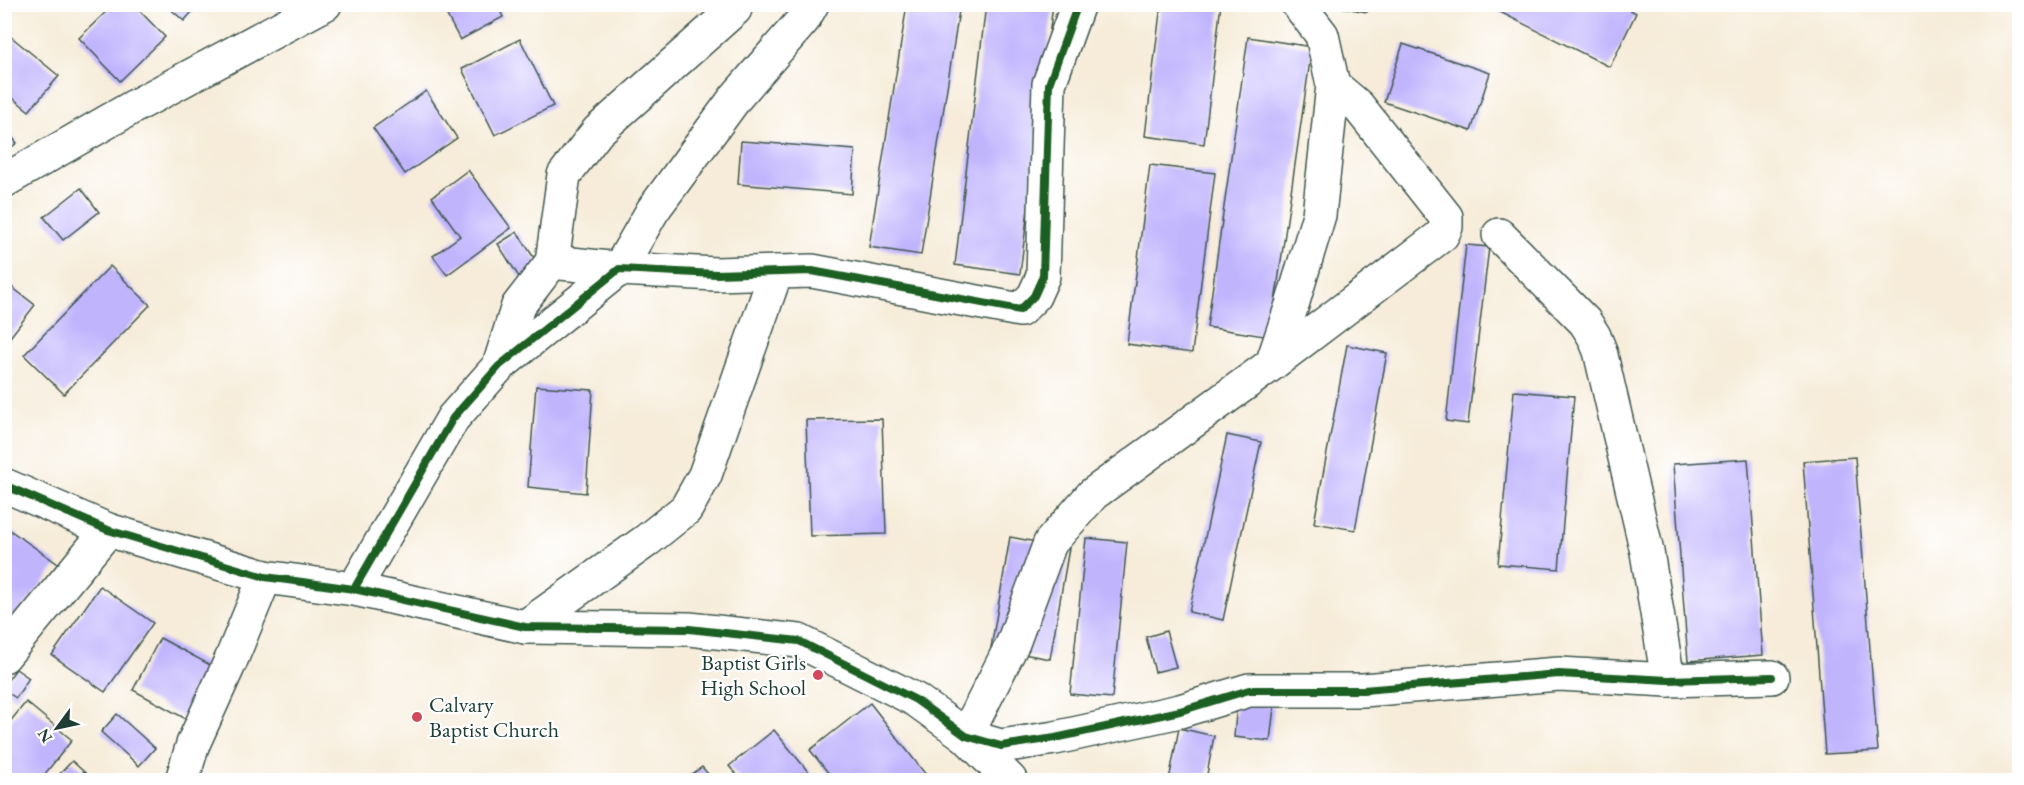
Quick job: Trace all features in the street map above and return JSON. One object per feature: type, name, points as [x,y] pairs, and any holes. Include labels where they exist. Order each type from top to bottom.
[{"type":"street","points":[[4,181],[133,107],[325,4]]},
{"type":"street","points":[[354,589],[453,418],[499,366],[619,269],[653,210],[736,97],[803,20],[812,4]]},
{"type":"street","points":[[552,262],[619,269],[716,274],[812,271],[1020,310],[1034,296],[1043,276],[1048,84],[1078,4]]},
{"type":"street","points":[[1272,364],[1319,214],[1333,85],[1322,35],[1298,4]]},
{"type":"street","points":[[499,366],[518,306],[552,262],[564,175],[598,131],[735,9]]},
{"type":"street","points":[[966,736],[1013,643],[1050,543],[1093,494],[1272,364],[1442,235],[1446,227],[1446,217],[1358,106],[1333,85]]},
{"type":"street","points":[[1499,235],[1585,322],[1600,351],[1647,552],[1668,680]]},
{"type":"street","points":[[525,627],[646,541],[686,509],[705,476],[776,272]]},
{"type":"street","points":[[4,485],[108,530],[265,577],[354,589],[525,627],[689,629],[799,641],[916,700],[966,736],[1010,780]]},
{"type":"street","points":[[4,656],[108,530]]},
{"type":"street","points":[[183,780],[193,744],[265,577]]},
{"type":"street","points":[[966,736],[1001,746],[1055,738],[1180,711],[1249,690],[1364,690],[1559,674],[1668,680],[1772,677]]},
{"type":"building","points":[[165,4],[199,4],[184,21]]},
{"type":"building","points":[[441,4],[497,4],[503,17],[460,40]]},
{"type":"building","points":[[907,4],[960,4],[921,255],[869,247]]},
{"type":"building","points":[[986,4],[1053,4],[1020,274],[955,265]]},
{"type":"building","points":[[1161,4],[1221,4],[1204,144],[1145,136]]},
{"type":"building","points":[[1325,4],[1368,4],[1367,12]]},
{"type":"building","points":[[1484,4],[1619,4],[1636,13],[1610,67]]},
{"type":"building","points":[[113,5],[134,5],[165,37],[120,81],[79,38]]},
{"type":"building","points":[[4,31],[59,76],[29,111],[4,91]]},
{"type":"building","points":[[1248,37],[1312,47],[1270,337],[1207,327]]},
{"type":"building","points":[[520,39],[553,106],[495,135],[462,69]]},
{"type":"building","points":[[1403,44],[1490,73],[1471,131],[1384,102]]},
{"type":"building","points":[[426,91],[457,138],[405,174],[373,128]]},
{"type":"building","points":[[4,128],[17,143],[4,153]]},
{"type":"building","points":[[741,141],[855,150],[852,194],[738,184]]},
{"type":"building","points":[[1150,165],[1215,173],[1192,353],[1127,344]]},
{"type":"building","points":[[468,170],[511,228],[447,275],[433,256],[460,236],[432,197]]},
{"type":"building","points":[[81,188],[99,212],[63,240],[44,217]]},
{"type":"building","points":[[517,232],[538,264],[519,277],[498,244]]},
{"type":"building","points":[[1466,245],[1489,247],[1468,424],[1446,421]]},
{"type":"building","points":[[110,266],[150,305],[64,394],[24,355]]},
{"type":"building","points":[[4,281],[35,305],[4,345]]},
{"type":"building","points":[[1347,345],[1387,353],[1355,530],[1314,523]]},
{"type":"building","points":[[536,386],[593,390],[586,493],[528,487]]},
{"type":"building","points":[[1514,391],[1574,396],[1559,569],[1498,564]]},
{"type":"building","points":[[882,419],[886,534],[810,536],[806,420]]},
{"type":"building","points":[[1227,435],[1261,442],[1223,620],[1189,612]]},
{"type":"building","points":[[1855,457],[1878,751],[1825,754],[1803,461]]},
{"type":"building","points":[[1748,459],[1763,655],[1688,661],[1673,464]]},
{"type":"building","points":[[4,526],[58,564],[4,631]]},
{"type":"building","points":[[1010,537],[1069,548],[1050,659],[991,648]]},
{"type":"building","points":[[1086,538],[1127,542],[1112,698],[1070,694]]},
{"type":"building","points":[[100,586],[153,623],[105,692],[52,655]]},
{"type":"building","points":[[1166,631],[1176,667],[1155,672],[1146,637]]},
{"type":"building","points":[[160,638],[214,667],[186,719],[133,690]]},
{"type":"building","points":[[16,669],[29,678],[16,698],[4,690],[4,685]]},
{"type":"building","points":[[26,702],[72,740],[40,780],[12,780],[4,775],[4,729]]},
{"type":"building","points":[[1237,702],[1274,707],[1270,741],[1234,737]]},
{"type":"building","points":[[870,703],[930,780],[834,780],[810,750]]},
{"type":"building","points":[[117,714],[155,748],[139,766],[101,732]]},
{"type":"building","points":[[1179,728],[1214,736],[1206,780],[1169,780]]},
{"type":"building","points":[[774,730],[815,780],[741,780],[729,766]]},
{"type":"building","points":[[72,761],[93,780],[54,780]]},
{"type":"building","points":[[702,767],[713,780],[684,780]]},
{"type":"cycle path","points":[[354,589],[453,418],[499,366],[619,269],[716,274],[812,271],[1020,310],[1034,296],[1043,276],[1049,84],[1078,4]]},
{"type":"cycle path","points":[[4,485],[108,530],[265,577],[354,589],[525,627],[689,629],[799,641],[916,700],[966,736],[1001,746],[1055,738],[1180,711],[1249,690],[1363,690],[1559,674],[1668,680],[1772,677]]},
{"type":"place","name":"Baptist Girls High School","points":[[818,675]]},
{"type":"place","name":"Calvary Baptist Church","points":[[417,717]]}]
